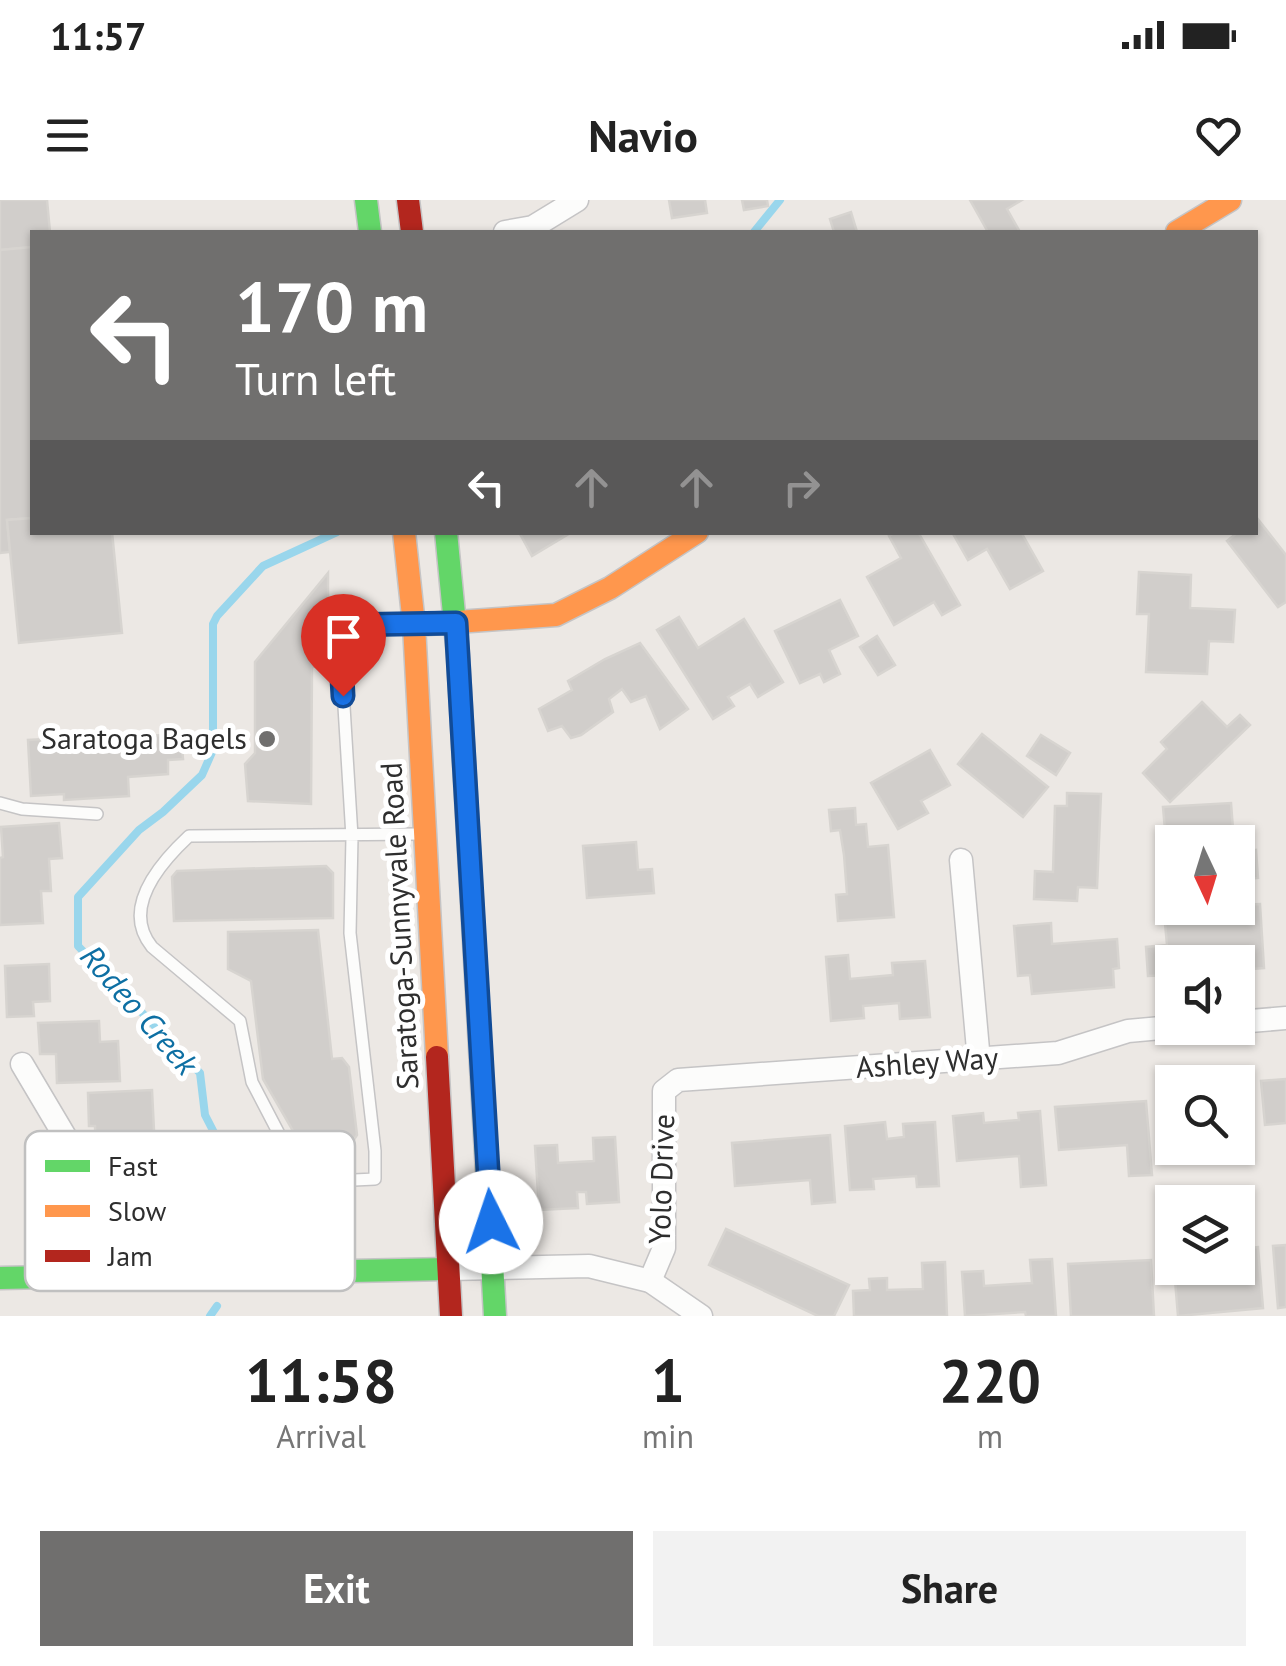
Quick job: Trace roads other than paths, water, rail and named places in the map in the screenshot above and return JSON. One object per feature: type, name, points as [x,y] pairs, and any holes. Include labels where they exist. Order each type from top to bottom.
[{"type":"main road","points":[[366,200],[370,230]]},
{"type":"main road","points":[[408,200],[412,230]]},
{"type":"main road","points":[[1179,230],[1198,208],[1230,200]]},
{"type":"main road","name":"Saratoga-Sunnyvale Road","points":[[404,535],[414,625],[451,1316]]},
{"type":"main road","points":[[446,535],[456,623],[496,1316]]},
{"type":"main road","points":[[414,625],[556,615],[610,588],[692,535]]},
{"type":"main road","points":[[355,1270],[448,1269]]},
{"type":"main road","points":[[0,1278],[25,1277]]},
{"type":"street","points":[[516,230],[533,227],[577,200]]},
{"type":"street","points":[[961,860],[979,1060]]},
{"type":"street","points":[[1255,1021],[1286,1018]]},
{"type":"street","name":"Ashley Way","points":[[678,1080],[1058,1053],[1128,1031],[1155,1029]]},
{"type":"street","points":[[22,1064],[62,1131]]},
{"type":"street","name":"Yolo Drive","points":[[650,1281],[664,1248],[664,1091],[678,1080]]},
{"type":"street","points":[[448,1269],[589,1266],[650,1281],[702,1316]]},
{"type":"lane","points":[[355,1179],[374,1178],[373,1132],[350,933],[352,836],[339,625],[414,625]]},
{"type":"lane","points":[[0,803],[22,809],[97,814]]},
{"type":"lane","points":[[278,1131],[252,1082],[240,1021],[152,947],[141,933],[139,908],[166,857],[189,836],[425,834]]},
{"type":"waterway","name":"Rodeo Creek","points":[[756,230],[780,200]]},
{"type":"waterway","name":"Rodeo Creek","points":[[213,1131],[205,1115],[200,1073],[78,946],[78,897],[139,830],[202,775],[213,750],[213,624],[217,616],[263,566],[330,535]]},
{"type":"waterway","name":"Rodeo Creek","points":[[210,1316],[217,1306]]},
{"type":"place","name":"Saratoga Bagels","points":[[267,739]]}]
